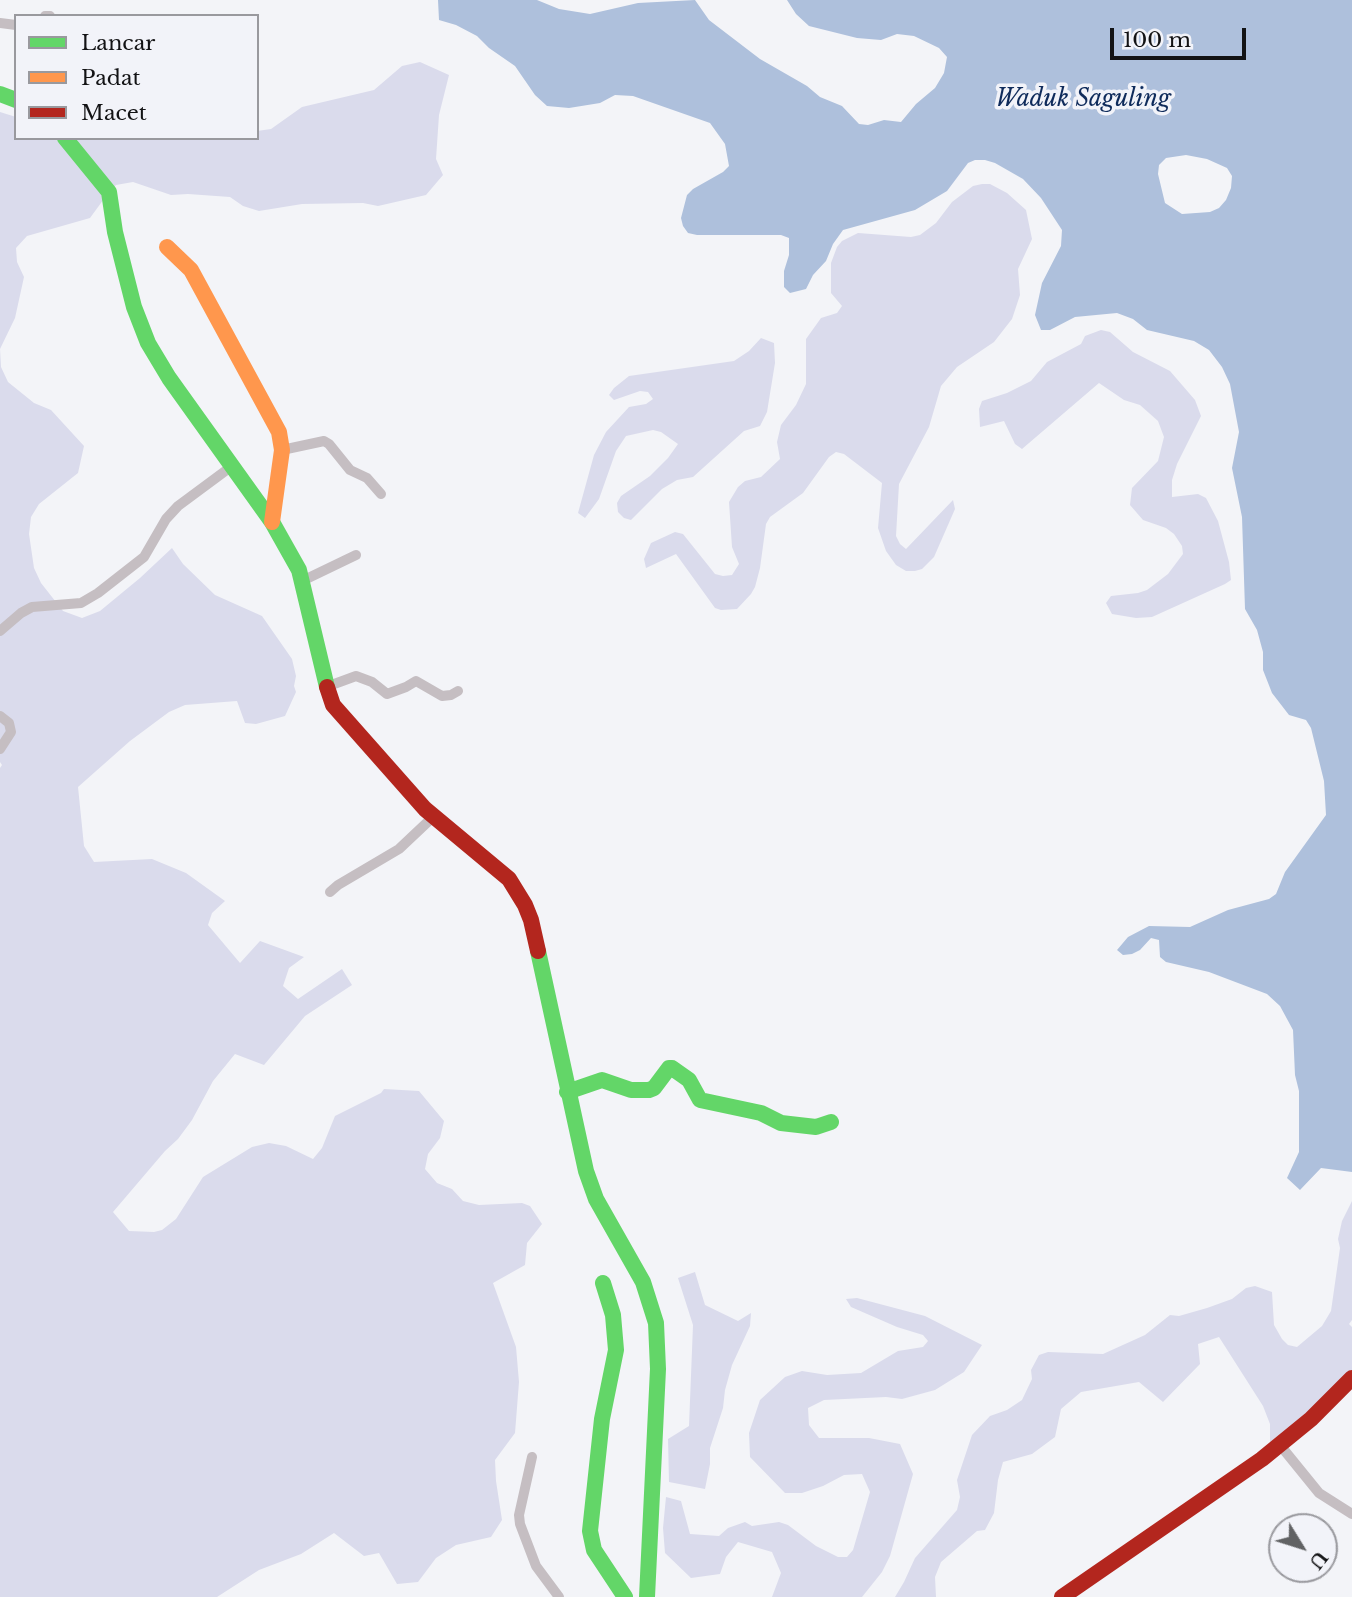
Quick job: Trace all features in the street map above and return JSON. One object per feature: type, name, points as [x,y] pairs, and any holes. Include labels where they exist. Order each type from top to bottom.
[{"type":"main road","points":[[67,140],[109,192],[134,307],[148,344],[287,545],[302,581],[312,617],[329,697],[338,712],[411,795],[499,869],[509,879],[525,905],[541,961],[586,1171],[596,1199],[643,1282],[656,1322],[657,1369],[648,1597]]},
{"type":"main road","points":[[167,247],[191,270],[279,432],[282,450],[272,522]]},
{"type":"main road","points":[[567,1092],[602,1080],[631,1090],[649,1090],[672,1068],[688,1080],[701,1100],[761,1113],[781,1123],[817,1127],[831,1122]]},
{"type":"main road","points":[[603,1283],[613,1315],[616,1350],[602,1419],[590,1531],[594,1550],[625,1597]]},
{"type":"main road","points":[[1062,1597],[1280,1445],[1352,1378]]},
{"type":"street","points":[[282,450],[327,442],[350,470],[368,478],[382,494]]},
{"type":"street","points":[[0,631],[21,613],[33,607],[81,603],[98,593],[144,557],[166,519],[178,506],[232,466]]},
{"type":"street","points":[[302,581],[356,555]]},
{"type":"street","points":[[326,687],[356,676],[372,682],[387,694],[416,681],[442,696],[458,691]]},
{"type":"street","points":[[0,716],[9,723],[11,732],[0,749]]},
{"type":"street","points":[[330,892],[398,849],[433,816]]},
{"type":"street","points":[[1280,1445],[1319,1493],[1352,1514]]},
{"type":"street","points":[[532,1457],[519,1515],[520,1524],[536,1566],[559,1597]]},
{"type":"shaded area","points":[[420,62],[449,75],[439,115],[436,159],[443,175],[426,195],[378,206],[363,203],[302,204],[259,211],[243,206],[230,197],[171,195],[133,182],[116,185],[90,218],[27,236],[16,248],[17,262],[24,277],[15,318],[0,349],[0,112],[14,116],[14,140],[259,140],[259,131],[271,129],[302,107],[374,90],[402,66]]},
{"type":"shaded area","points":[[990,184],[1007,193],[1026,210],[1032,239],[1018,269],[1020,295],[1012,319],[994,342],[957,367],[941,386],[929,427],[899,484],[896,536],[906,549],[953,500],[955,509],[934,557],[922,569],[915,571],[906,571],[896,565],[886,551],[878,528],[882,483],[844,454],[836,452],[829,457],[803,493],[770,517],[766,524],[755,587],[737,609],[715,608],[676,554],[646,568],[644,559],[651,543],[675,532],[683,534],[715,574],[732,575],[739,564],[732,547],[729,502],[745,481],[761,477],[780,459],[777,442],[781,425],[796,405],[806,384],[806,339],[821,318],[837,313],[842,306],[831,293],[831,263],[837,247],[842,241],[858,233],[911,237],[920,235],[936,223],[952,202],[973,186]]},
{"type":"shaded area","points":[[1101,330],[1110,332],[1133,352],[1170,371],[1195,400],[1201,416],[1177,464],[1172,480],[1172,497],[1198,494],[1206,498],[1218,521],[1229,562],[1231,580],[1152,617],[1136,618],[1112,614],[1106,603],[1111,596],[1147,590],[1168,574],[1183,554],[1182,546],[1174,534],[1166,528],[1143,520],[1130,505],[1132,488],[1158,461],[1164,437],[1158,421],[1140,405],[1124,400],[1099,383],[1022,449],[1015,444],[1004,421],[980,427],[979,409],[982,401],[1031,381],[1047,362],[1081,344],[1085,336]]},
{"type":"shaded area","points":[[761,338],[774,343],[775,363],[767,412],[760,426],[744,431],[693,477],[677,480],[662,489],[631,520],[618,512],[617,503],[621,496],[650,476],[678,444],[661,432],[653,430],[626,436],[616,451],[599,499],[585,518],[578,513],[594,455],[606,432],[629,407],[646,404],[653,399],[648,392],[640,391],[614,400],[609,395],[614,388],[629,376],[734,361],[749,351]]},
{"type":"shaded area","points":[[0,349],[1,367],[8,382],[34,403],[51,410],[84,446],[78,473],[39,504],[31,517],[29,534],[34,568],[41,583],[63,611],[82,618],[100,611],[172,548],[183,564],[215,595],[262,616],[292,659],[296,676],[296,692],[285,716],[256,724],[245,723],[237,701],[185,705],[169,712],[130,741],[78,787],[84,846],[94,862],[152,859],[186,873],[225,901],[212,913],[208,925],[240,963],[260,941],[304,957],[289,968],[283,986],[298,999],[342,969],[352,985],[305,1016],[264,1065],[235,1054],[213,1081],[192,1120],[178,1139],[113,1212],[129,1231],[162,1230],[176,1219],[203,1177],[252,1147],[269,1143],[286,1146],[313,1159],[322,1148],[335,1116],[384,1089],[419,1091],[444,1121],[440,1138],[428,1154],[425,1169],[437,1183],[452,1189],[463,1201],[479,1205],[522,1203],[530,1206],[542,1224],[527,1243],[525,1265],[493,1283],[516,1347],[519,1382],[515,1433],[495,1460],[502,1520],[491,1537],[456,1545],[436,1558],[418,1582],[397,1584],[379,1553],[364,1556],[334,1533],[301,1554],[259,1570],[217,1597],[0,1597]]},
{"type":"shaded area","points":[[1352,1201],[1352,1320],[1349,1324],[1352,1327],[1352,1373],[1318,1407],[1270,1443],[1270,1424],[1263,1406],[1219,1337],[1198,1344],[1200,1364],[1163,1402],[1139,1382],[1081,1392],[1061,1409],[1055,1437],[1032,1454],[1003,1462],[994,1513],[985,1530],[977,1531],[941,1562],[935,1577],[936,1597],[895,1597],[915,1558],[957,1510],[960,1497],[957,1480],[972,1435],[990,1416],[1007,1410],[1022,1400],[1032,1379],[1031,1370],[1039,1355],[1048,1352],[1103,1354],[1145,1335],[1170,1315],[1179,1316],[1207,1308],[1232,1299],[1246,1288],[1255,1286],[1272,1292],[1274,1325],[1288,1345],[1297,1347],[1322,1326],[1331,1311],[1340,1248],[1338,1239],[1342,1221]]},
{"type":"shaded area","points":[[695,1272],[705,1305],[738,1321],[751,1313],[750,1326],[732,1365],[725,1390],[723,1408],[710,1448],[705,1489],[669,1482],[668,1439],[689,1426],[693,1325],[678,1278]]},
{"type":"shaded area","points":[[857,1298],[925,1316],[982,1345],[964,1372],[935,1390],[902,1399],[886,1397],[824,1400],[808,1408],[809,1425],[819,1438],[869,1438],[900,1444],[913,1474],[890,1556],[882,1572],[862,1597],[772,1597],[781,1573],[772,1552],[738,1542],[726,1557],[720,1574],[691,1578],[665,1553],[663,1528],[666,1497],[681,1501],[690,1534],[719,1536],[728,1528],[745,1522],[752,1526],[779,1522],[838,1557],[847,1557],[853,1550],[870,1492],[862,1474],[844,1475],[802,1493],[785,1493],[750,1457],[749,1433],[760,1400],[785,1377],[802,1371],[827,1375],[861,1373],[898,1351],[923,1347],[928,1341],[923,1335],[851,1307],[846,1299]]},
{"type":"water","name":"Waduk Saguling","points":[[438,0],[537,0],[559,9],[590,14],[638,3],[695,0],[709,20],[760,59],[807,86],[820,97],[842,106],[859,124],[868,125],[884,120],[901,122],[916,104],[935,88],[944,73],[947,57],[939,48],[914,36],[897,34],[881,40],[857,38],[809,26],[796,14],[787,0],[1352,0],[1352,1172],[1321,1168],[1300,1190],[1287,1178],[1299,1152],[1299,1091],[1295,1075],[1293,1030],[1280,1006],[1267,994],[1209,972],[1166,962],[1160,957],[1159,940],[1151,938],[1132,954],[1123,955],[1117,950],[1128,937],[1149,926],[1190,927],[1228,910],[1269,899],[1276,894],[1285,872],[1326,815],[1324,781],[1311,728],[1306,720],[1289,715],[1272,693],[1263,670],[1263,652],[1257,630],[1245,609],[1242,517],[1232,468],[1239,432],[1230,384],[1222,367],[1209,350],[1194,341],[1147,330],[1133,319],[1117,313],[1075,317],[1050,330],[1041,330],[1035,315],[1042,283],[1061,246],[1062,230],[1041,198],[1023,179],[985,160],[968,163],[947,191],[915,210],[843,230],[806,289],[790,293],[784,287],[789,238],[781,235],[697,235],[688,233],[683,226],[681,218],[687,195],[729,166],[725,144],[710,123],[633,96],[615,95],[600,103],[569,108],[547,106],[535,95],[515,66],[477,36],[439,20]],"holes":[[[1186,155],[1207,159],[1227,168],[1232,176],[1231,188],[1219,208],[1210,212],[1182,214],[1165,203],[1158,174],[1159,165],[1166,158]]]},
{"type":"traffic: fast","points":[[0,94],[14,99]]},
{"type":"traffic: fast","points":[[67,140],[109,192],[115,232],[134,307],[148,343],[169,378],[272,522],[299,570],[327,687]]},
{"type":"traffic: fast","points":[[538,951],[586,1171],[596,1199],[643,1282],[656,1323],[658,1369],[647,1597]]},
{"type":"traffic: fast","points":[[567,1092],[602,1080],[631,1090],[649,1090],[672,1068],[689,1080],[700,1100],[761,1113],[781,1123],[816,1127],[831,1122]]},
{"type":"traffic: fast","points":[[603,1283],[613,1315],[616,1350],[602,1419],[590,1531],[594,1550],[625,1597]]},
{"type":"traffic: slow","points":[[167,247],[191,270],[279,432],[282,450],[272,522]]},
{"type":"traffic: jam","points":[[327,687],[333,705],[425,809],[509,879],[525,905],[538,951]]},
{"type":"traffic: jam","points":[[1062,1597],[1262,1459],[1311,1419],[1352,1378]]}]
